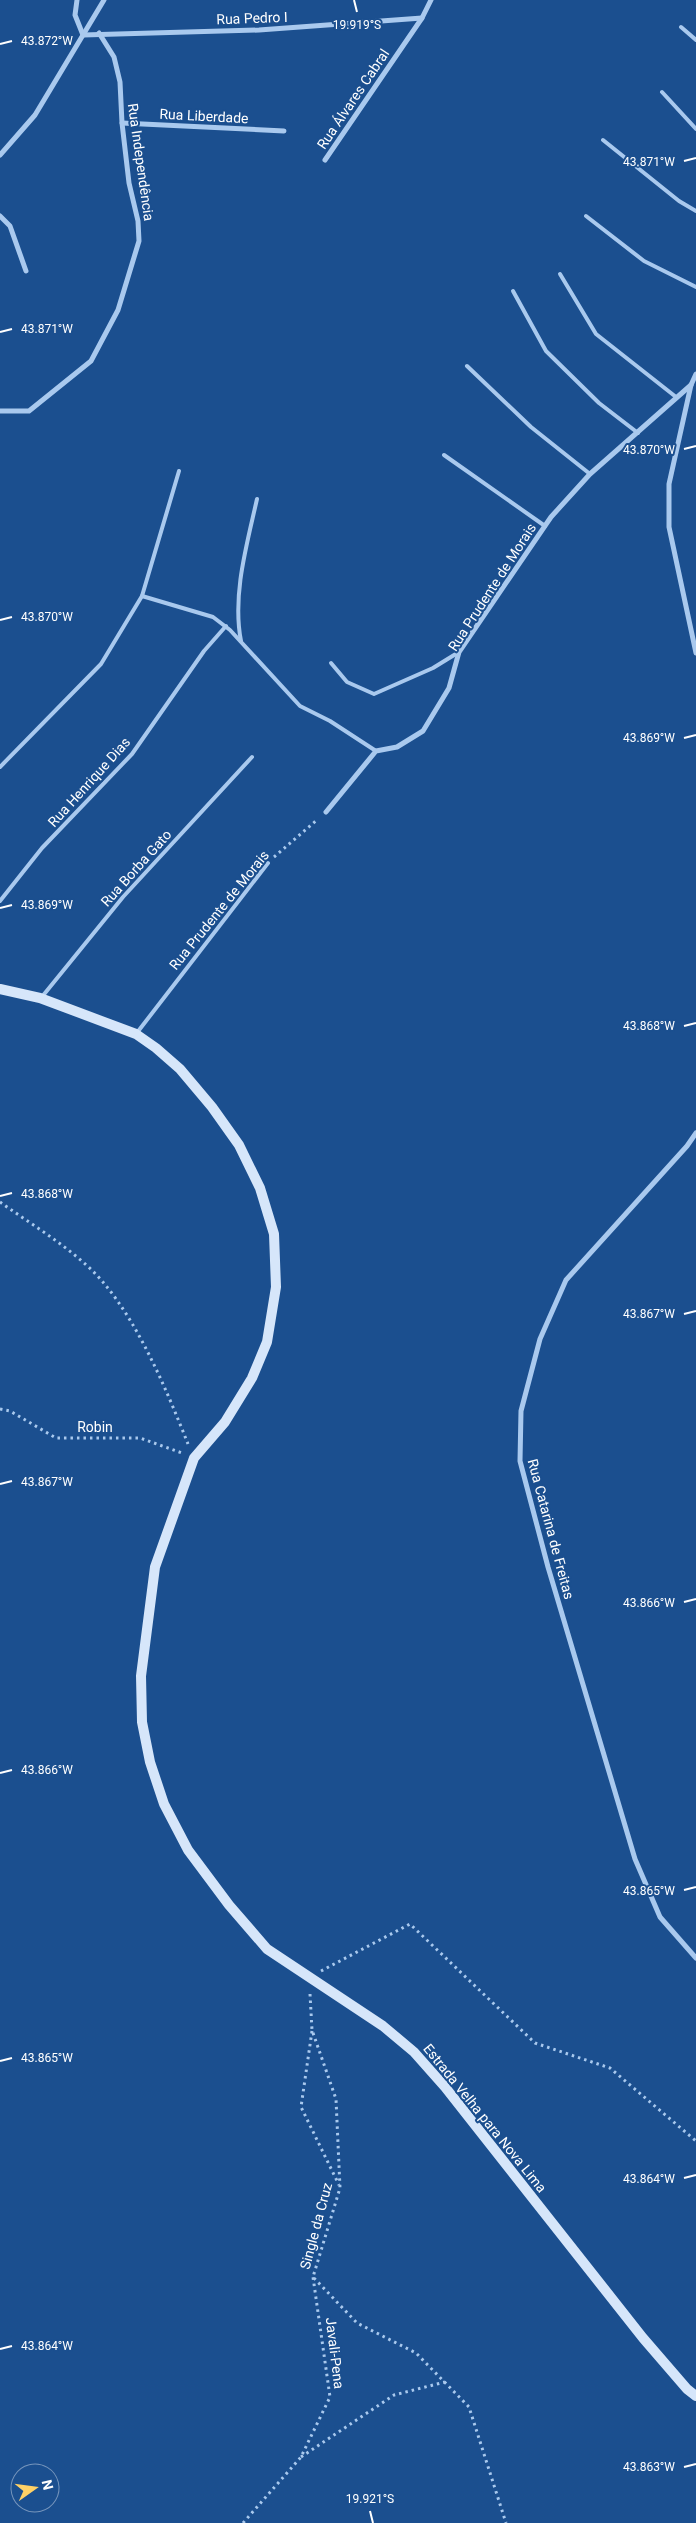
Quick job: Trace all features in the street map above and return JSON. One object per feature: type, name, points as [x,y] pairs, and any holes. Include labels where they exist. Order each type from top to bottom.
[{"type":"street","points":[[77,0],[75,15],[83,35]]},
{"type":"street","points":[[0,155],[35,115],[104,0]]},
{"type":"street","name":"Rua Álvares Cabral","points":[[325,160],[422,18],[432,0]]},
{"type":"street","name":"Rua Pedro I","points":[[83,35],[99,33],[259,30],[422,18]]},
{"type":"street","name":"Rua Independência","points":[[0,410],[29,411],[70,380],[91,361],[118,310],[139,241],[138,221],[129,183],[122,123],[120,82],[114,57],[99,33]]},
{"type":"street","name":"Rua Liberdade","points":[[122,123],[284,131]]},
{"type":"street","points":[[0,216],[10,226],[26,271]]},
{"type":"street","points":[[696,374],[691,385],[669,484],[669,526],[696,653]]},
{"type":"street","name":"Rua Prudente de Morais","points":[[376,751],[397,747],[423,731],[449,688],[459,652],[545,526],[590,474],[691,385]]},
{"type":"street","points":[[326,812],[376,751]]},
{"type":"street","name":"Estrada Velha para Nova Lima","points":[[0,989],[40,998],[136,1034],[180,1069],[212,1107],[239,1145],[260,1188],[274,1234],[276,1287],[267,1342],[252,1378],[225,1422],[194,1458],[155,1567],[141,1676],[142,1722],[150,1762],[164,1804],[188,1850],[229,1905],[267,1949],[383,2026],[414,2052],[445,2087],[643,2338],[687,2389],[696,2396]]},
{"type":"street","name":"Rua Catarina de Freitas","points":[[696,1133],[688,1146],[566,1280],[540,1340],[521,1411],[520,1462],[548,1567],[636,1859],[660,1916],[696,1958]]},
{"type":"lane","points":[[681,27],[696,40]]},
{"type":"lane","points":[[662,92],[696,129]]},
{"type":"lane","points":[[603,140],[679,201],[696,211]]},
{"type":"lane","points":[[586,216],[644,260],[696,287]]},
{"type":"lane","points":[[560,274],[596,334],[676,397]]},
{"type":"lane","points":[[513,291],[546,351],[599,403],[638,432]]},
{"type":"lane","points":[[467,366],[530,427],[590,474]]},
{"type":"lane","points":[[444,455],[545,526]]},
{"type":"lane","points":[[0,767],[102,664],[142,596],[179,471]]},
{"type":"lane","points":[[240,641],[238,624],[244,555],[257,499]]},
{"type":"lane","points":[[142,596],[213,617],[226,626],[300,706],[330,721],[376,751]]},
{"type":"lane","name":"Rua Henrique Dias","points":[[0,901],[42,848],[132,754],[195,664],[226,626]]},
{"type":"lane","points":[[331,663],[347,682],[374,694],[433,668],[459,652]]},
{"type":"lane","name":"Rua Borba Gato","points":[[40,998],[123,897],[252,757]]},
{"type":"lane","name":"Rua Prudente de Morais","points":[[136,1034],[268,863]]},
{"type":"path","name":"Rua Prudente de Morais","points":[[268,863],[326,812]]},
{"type":"path","points":[[0,1202],[85,1263],[112,1295],[138,1333],[173,1407],[194,1458]]},
{"type":"path","name":"Robin","points":[[0,1409],[10,1411],[56,1438],[140,1438],[194,1458]]},
{"type":"path","points":[[308,1977],[410,1924],[535,2043],[610,2068],[696,2141]]},
{"type":"path","name":"Single da Cruz","points":[[308,1977],[312,2030],[336,2099],[340,2188],[313,2277],[357,2323],[416,2353],[469,2407],[506,2523]]},
{"type":"path","points":[[312,2030],[301,2107],[340,2188]]},
{"type":"path","name":"Javali-Pena","points":[[243,2523],[301,2457],[330,2397],[313,2277]]},
{"type":"path","points":[[301,2457],[394,2395],[445,2382]]}]
